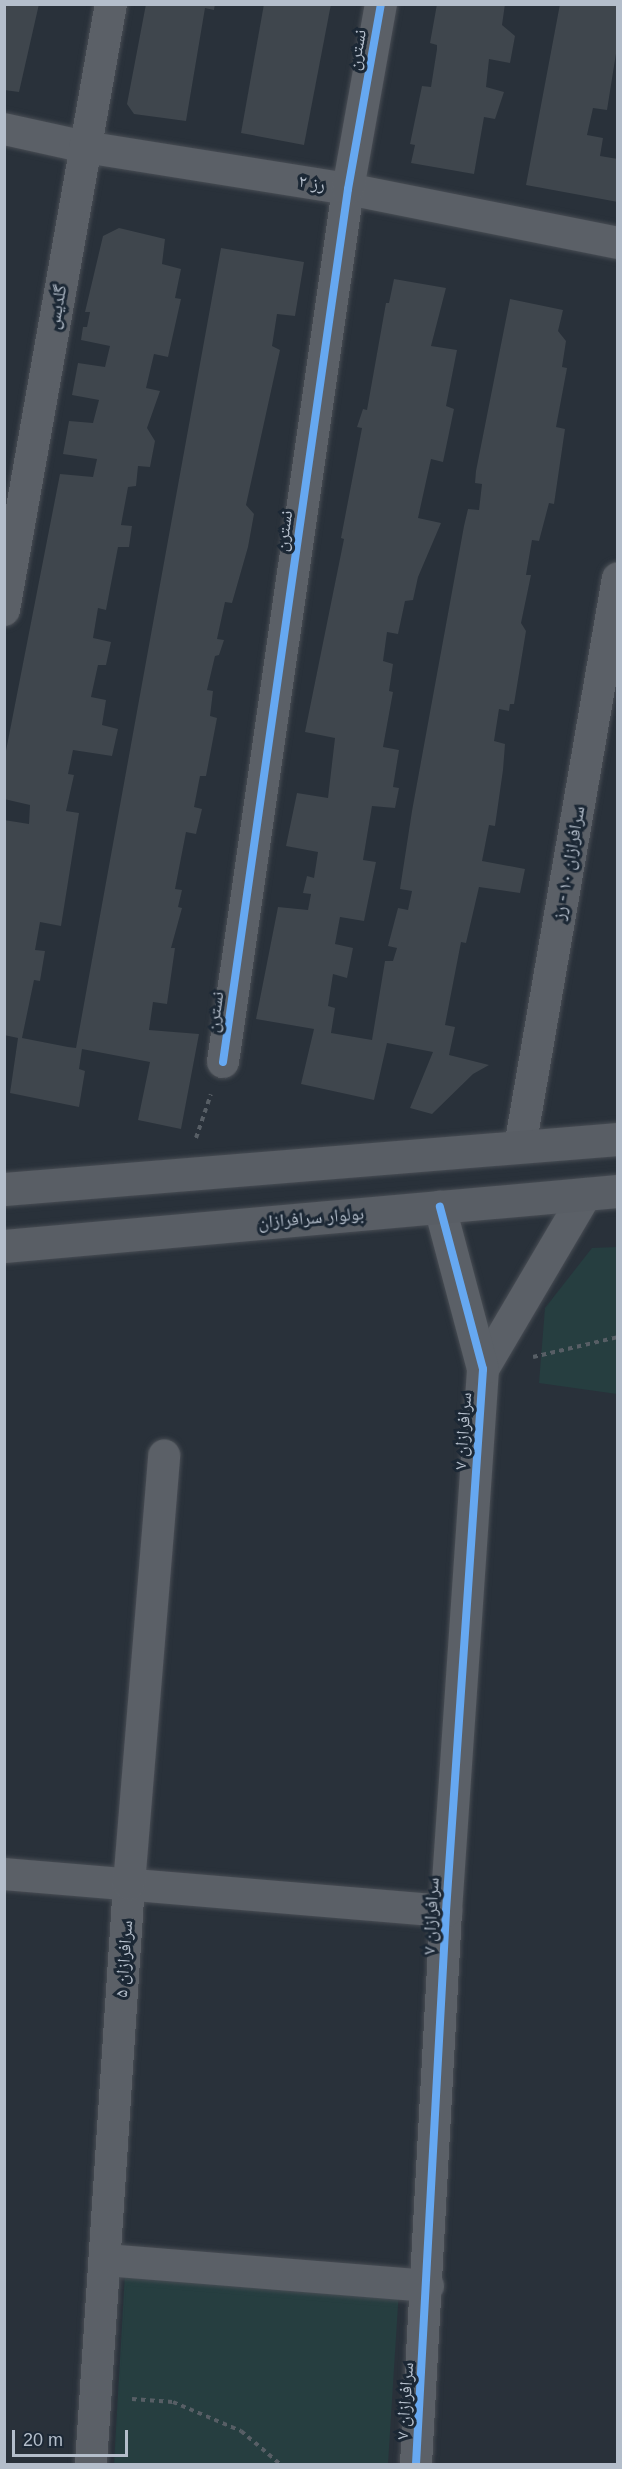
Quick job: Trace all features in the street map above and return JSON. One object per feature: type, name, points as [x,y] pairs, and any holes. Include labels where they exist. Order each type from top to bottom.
[{"type":"main road","points":[[4,1189],[618,1139]]},
{"type":"main road","name":"بولوار سرافرازان","points":[[4,1245],[602,1192]]},
{"type":"street","name":"گلدیس","points":[[4,610],[111,4]]},
{"type":"street","name":"نسترن","points":[[223,1062],[348,189],[381,4]]},
{"type":"street","name":"رز ۲","points":[[4,129],[85,147],[348,189],[618,243]]},
{"type":"street","name":"سرافرازان ۱۰ - رز","points":[[520,1148],[618,578]]},
{"type":"street","points":[[483,1369],[602,1192]]},
{"type":"street","points":[[440,1207],[483,1369]]},
{"type":"street","name":"سرافرازان ۷","points":[[416,2464],[428,2286],[446,1911],[483,1369]]},
{"type":"street","name":"سرافرازان ۵","points":[[91,2464],[129,1884],[164,1455]]},
{"type":"street","points":[[4,1874],[446,1911]]},
{"type":"street","points":[[106,2260],[428,2286]]},
{"type":"path","points":[[184,1173],[223,1062]]},
{"type":"path","points":[[483,1369],[618,1337]]},
{"type":"path","points":[[95,2397],[173,2402],[241,2432],[280,2464]]},
{"type":"green space","points":[[617,1247],[617,1394],[539,1383],[545,1308],[592,1248]]},
{"type":"green space","points":[[126,2256],[400,2273],[388,2464],[114,2464]]},
{"type":"building","points":[[4,4],[39,4],[19,92],[4,90]]},
{"type":"building","points":[[146,4],[215,4],[214,10],[205,8],[186,121],[134,114],[127,104]]},
{"type":"building","points":[[264,4],[331,4],[304,145],[241,133]]},
{"type":"building","points":[[437,4],[505,4],[502,25],[515,36],[510,63],[489,59],[486,87],[504,92],[495,119],[484,117],[474,174],[411,163],[415,145],[410,144],[422,86],[431,87],[437,45],[430,43]]},
{"type":"building","points":[[560,4],[618,4],[618,41],[607,110],[593,108],[587,135],[603,138],[600,156],[618,159],[618,202],[526,185]]},
{"type":"building","points":[[119,228],[165,239],[162,264],[181,269],[175,298],[181,299],[168,357],[154,354],[146,388],[160,391],[147,428],[155,441],[150,467],[138,466],[136,486],[128,487],[121,525],[132,526],[129,547],[118,547],[106,610],[98,608],[93,638],[111,642],[106,665],[98,665],[91,697],[106,700],[102,725],[118,729],[112,756],[73,750],[68,774],[74,775],[66,811],[79,813],[61,926],[40,922],[35,950],[45,951],[40,981],[34,980],[22,1038],[68,1047],[76,1048],[221,248],[304,262],[295,316],[277,314],[272,346],[280,350],[246,505],[254,514],[248,547],[232,603],[225,602],[217,639],[224,640],[219,655],[215,656],[207,690],[213,691],[210,716],[217,718],[206,776],[200,776],[194,807],[202,809],[196,834],[186,832],[175,889],[182,890],[178,907],[182,908],[171,948],[175,948],[167,1004],[153,1002],[149,1030],[199,1034],[181,1129],[138,1120],[150,1062],[82,1049],[79,1069],[85,1071],[79,1107],[10,1093],[18,1038],[4,1035],[4,820],[29,824],[30,805],[4,799],[4,761],[60,474],[93,477],[97,459],[63,454],[69,421],[93,423],[99,400],[72,395],[78,363],[105,367],[110,346],[81,340],[83,327],[87,327],[90,312],[85,312],[103,236]]},
{"type":"building","points":[[394,279],[446,288],[431,346],[457,350],[446,406],[454,409],[443,462],[431,459],[418,518],[441,523],[418,577],[413,600],[405,601],[398,634],[387,632],[383,661],[393,664],[389,691],[393,692],[383,747],[399,750],[393,787],[399,788],[395,808],[372,806],[363,860],[376,862],[364,921],[340,917],[335,944],[353,948],[347,978],[333,974],[328,1006],[335,1008],[331,1033],[372,1040],[385,961],[393,961],[397,948],[388,946],[398,908],[408,910],[412,891],[400,889],[412,811],[464,526],[468,509],[479,510],[482,484],[475,483],[476,471],[510,299],[563,310],[558,331],[566,341],[562,367],[567,368],[556,427],[565,429],[554,504],[549,503],[539,541],[532,540],[526,575],[531,575],[521,623],[526,631],[514,704],[510,704],[509,711],[499,709],[494,741],[505,744],[503,770],[495,826],[489,825],[482,861],[525,869],[520,893],[479,887],[466,943],[461,942],[445,1025],[455,1027],[449,1055],[489,1065],[473,1074],[432,1114],[410,1108],[433,1052],[387,1043],[374,1100],[301,1084],[314,1029],[256,1019],[278,907],[308,910],[311,894],[303,893],[307,876],[314,878],[318,852],[286,846],[297,793],[328,798],[335,738],[305,732],[344,539],[341,538],[362,428],[357,427],[363,409],[367,410],[386,303],[389,303]]},
{"type":"cycle path","points":[[223,1062],[348,189],[381,4]]},
{"type":"cycle path","points":[[416,2464],[446,1911],[483,1369],[440,1207]]}]
